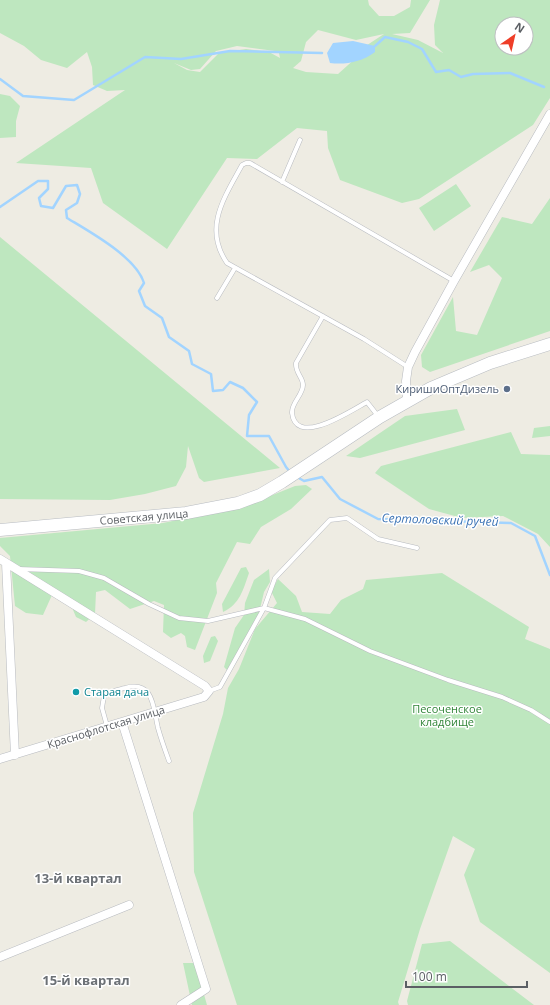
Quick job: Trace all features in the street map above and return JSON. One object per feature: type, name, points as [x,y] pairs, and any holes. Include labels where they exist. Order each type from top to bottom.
[{"type":"main road","name":"Советская улица","points":[[0,530],[186,513],[238,503],[260,495],[334,449],[380,417],[449,379],[550,344]]},
{"type":"street","points":[[407,401],[406,381],[408,367],[454,281],[550,114]]},
{"type":"street","points":[[3,561],[205,686],[209,692]]},
{"type":"street","points":[[3,561],[15,755]]},
{"type":"street","name":"Краснофлотская улица","points":[[0,759],[204,697],[209,692]]},
{"type":"street","points":[[122,722],[206,989],[181,1005]]},
{"type":"street","points":[[0,957],[129,905]]},
{"type":"lane","points":[[282,182],[300,140]]},
{"type":"lane","points":[[408,367],[364,339],[227,263],[219,252],[215,239],[216,220],[227,193],[242,165],[246,162],[250,163],[454,281]]},
{"type":"lane","points":[[217,298],[235,268]]},
{"type":"lane","points":[[323,316],[296,363],[296,370],[303,386],[294,403],[292,412],[294,420],[307,430],[319,427],[368,402],[380,417]]},
{"type":"lane","points":[[209,692],[220,686],[264,608],[275,578],[330,520],[347,518],[378,539],[417,548]]},
{"type":"lane","points":[[16,569],[79,571],[104,578],[149,604],[179,618],[208,621],[264,608],[305,619],[370,652],[448,680],[502,697],[531,710],[550,722]]},
{"type":"lane","points":[[107,726],[102,708],[104,696],[109,692],[132,686],[141,687],[151,696],[158,728],[169,761]]},
{"type":"green space","points":[[0,0],[368,0],[369,5],[379,16],[394,16],[410,7],[411,0],[430,0],[410,33],[392,34],[418,40],[443,53],[435,45],[434,25],[440,0],[550,0],[550,98],[533,125],[419,199],[402,203],[340,180],[328,148],[327,131],[297,128],[257,159],[227,158],[167,249],[103,203],[91,168],[16,163],[125,90],[107,91],[93,85],[92,67],[87,52],[67,68],[41,60],[24,46],[0,33]],"holes":[[[318,30],[356,40],[384,34],[358,51],[357,57],[338,74],[306,72],[293,68],[301,61],[306,42]],[[237,46],[275,51],[279,53],[280,58],[269,52],[246,49],[219,53],[200,72],[187,70],[174,63],[191,70],[200,69],[216,51]]]},
{"type":"green space","points":[[0,94],[10,96],[20,106],[16,121],[16,137],[0,138]]},
{"type":"green space","points":[[456,184],[471,206],[434,231],[419,208]]},
{"type":"green space","points":[[550,198],[550,331],[430,372],[422,367],[421,355],[453,297],[456,331],[477,335],[502,278],[489,265],[470,272],[502,217],[532,224]]},
{"type":"green space","points":[[0,237],[280,468],[204,482],[199,478],[188,446],[186,467],[176,486],[145,494],[110,500],[0,499]]},
{"type":"green space","points":[[457,409],[465,430],[360,458],[346,456],[405,416]]},
{"type":"green space","points":[[550,426],[550,436],[532,438],[534,428]]},
{"type":"green space","points":[[511,432],[521,454],[550,455],[550,547],[538,534],[503,516],[462,518],[429,509],[375,473],[381,466]]},
{"type":"green space","points":[[306,485],[312,489],[291,509],[261,527],[250,544],[237,542],[216,583],[217,593],[195,650],[187,647],[185,636],[181,633],[171,638],[163,632],[164,605],[154,601],[130,609],[105,590],[96,592],[95,614],[86,622],[76,617],[68,598],[52,595],[43,615],[26,613],[15,606],[10,556],[0,546],[0,538],[163,523],[248,505],[295,486]]},
{"type":"green space","points":[[246,567],[249,573],[240,596],[229,609],[223,612],[222,604],[241,568]]},
{"type":"green space","points":[[269,569],[270,582],[264,592],[258,617],[227,670],[224,667],[235,628],[244,615],[245,603],[254,580]]},
{"type":"green space","name":"Песоченское кладбище","points":[[442,573],[529,627],[525,639],[550,649],[550,973],[480,922],[464,875],[475,849],[453,836],[420,929],[398,1002],[399,1005],[237,1005],[194,872],[193,813],[223,714],[228,688],[239,669],[255,629],[277,603],[271,591],[278,579],[296,596],[302,612],[330,614],[341,600],[363,589],[366,580]]},
{"type":"green space","points":[[215,636],[218,641],[210,661],[204,663],[203,656],[211,637]]},
{"type":"green space","points":[[450,941],[534,1005],[408,1005],[407,1001],[422,944]]},
{"type":"green space","points":[[183,963],[195,963],[207,1005],[192,1005]]},
{"type":"water","points":[[353,41],[375,46],[375,52],[365,58],[353,62],[342,64],[330,63],[327,53],[333,43]]},
{"type":"waterway","points":[[375,46],[385,37],[408,42],[422,49],[436,72],[449,70],[461,77],[473,74],[510,73],[544,87]]},
{"type":"waterway","points":[[0,79],[23,96],[74,100],[145,57],[181,59],[230,51],[322,53]]},
{"type":"waterway","name":"Сертоловский ручей","points":[[0,207],[38,181],[48,181],[48,189],[39,198],[41,206],[53,208],[66,186],[77,185],[80,194],[77,203],[66,210],[67,218],[111,246],[132,264],[144,283],[139,291],[145,306],[162,318],[169,337],[189,351],[192,364],[211,374],[213,391],[223,390],[230,382],[243,388],[257,402],[249,415],[247,436],[269,436],[286,467],[291,473]]},
{"type":"waterway","name":"Сертоловский ручей","points":[[297,477],[304,481],[322,477],[340,499],[378,519],[511,523],[535,536],[550,575]]},
{"type":"place","name":"КиришиОптДизель","points":[[507,389]]},
{"type":"place","name":"Старая дача","points":[[76,692]]},
{"type":"district","name":"13-й квартал","points":[[78,878]]},
{"type":"district","name":"15-й квартал","points":[[86,980]]}]
